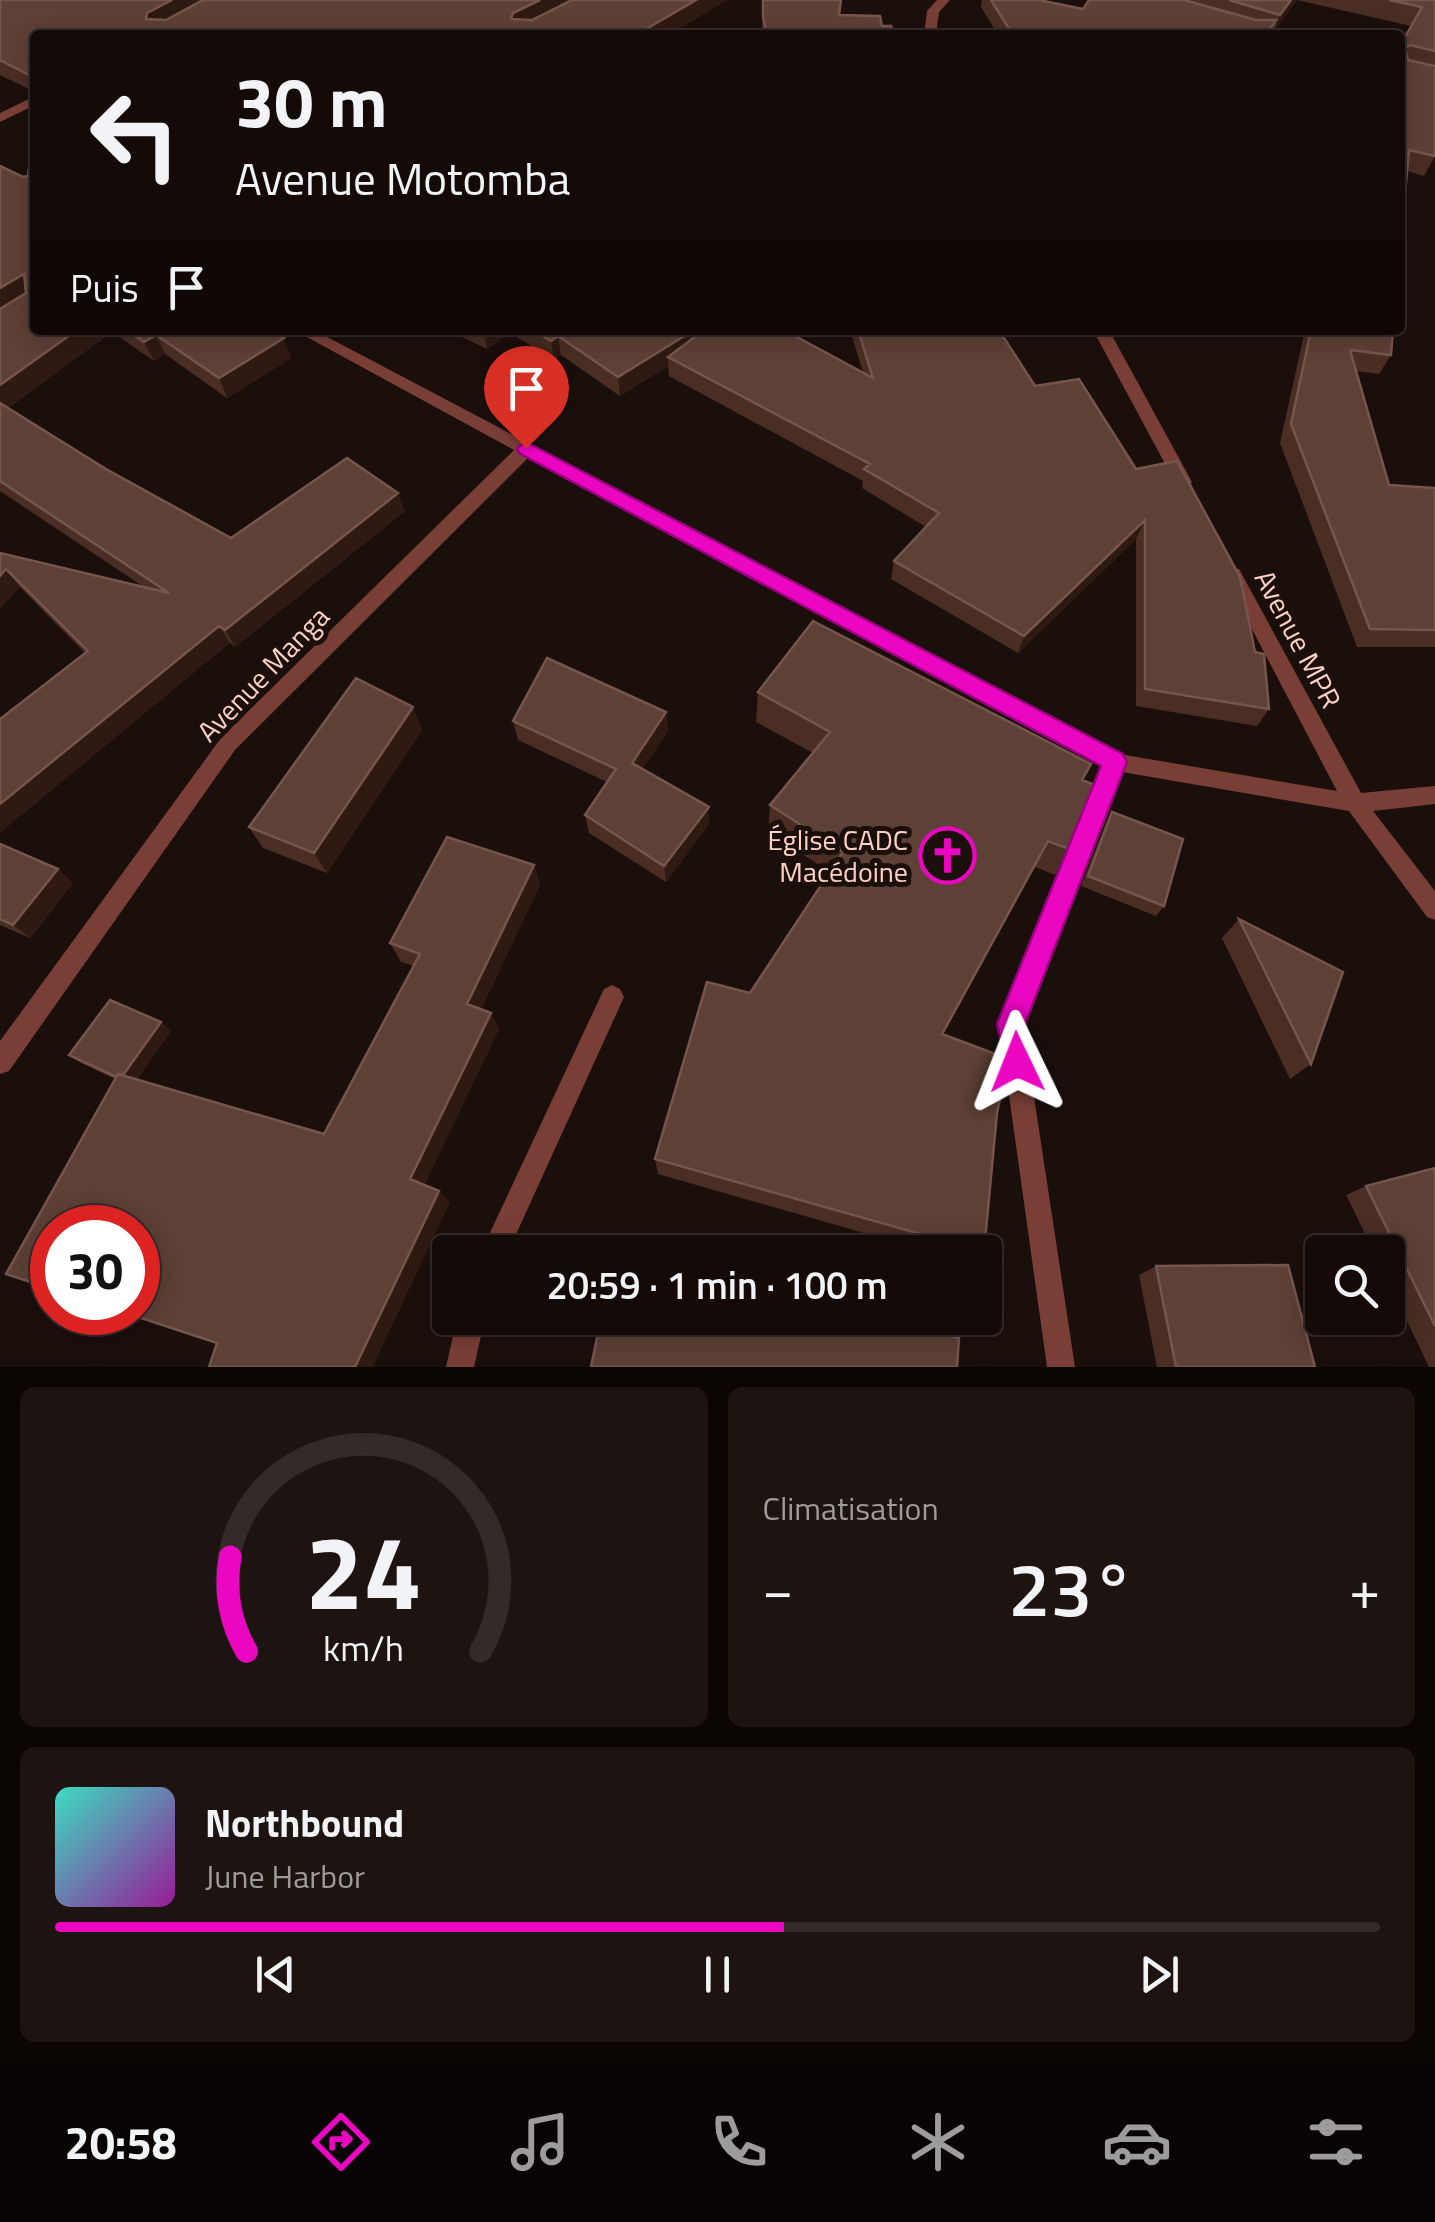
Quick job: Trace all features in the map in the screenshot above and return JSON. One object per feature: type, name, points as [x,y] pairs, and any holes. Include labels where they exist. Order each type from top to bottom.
[{"type":"street","points":[[931,30],[933,11],[944,0]]},
{"type":"street","points":[[0,118],[30,103]]},
{"type":"street","points":[[311,335],[1115,762],[1355,804],[1435,795]]},
{"type":"street","points":[[1104,335],[1195,505]]},
{"type":"street","name":"Avenue Manga","points":[[0,1062],[228,744],[526,448]]},
{"type":"street","name":"Avenue MPR","points":[[1223,558],[1355,804],[1435,910]]},
{"type":"street","points":[[1061,1367],[1011,1024],[1115,762]]},
{"type":"street","points":[[502,1235],[612,996]]},
{"type":"street","points":[[460,1367],[468,1335]]},
{"type":"building","points":[[0,0],[172,0],[147,13],[146,19],[166,20],[203,0],[540,0],[513,13],[511,19],[532,20],[572,0],[696,0],[645,30],[30,30],[30,75],[0,60]]},
{"type":"building","points":[[763,0],[841,0],[839,15],[880,16],[882,26],[891,26],[892,30],[766,30]]},
{"type":"building","points":[[991,0],[1039,0],[1083,9],[1089,0],[1184,0],[1256,20],[1276,20],[1269,30],[1010,30]]},
{"type":"building","points":[[1229,0],[1291,0],[1280,15]]},
{"type":"building","points":[[1389,0],[1435,0],[1435,51],[1410,45],[1405,48],[1405,37],[1422,7]]},
{"type":"building","points":[[1405,48],[1408,60],[1435,66],[1435,156],[1409,150],[1405,195]]},
{"type":"building","points":[[0,166],[23,177],[28,176],[29,168],[30,335],[70,335],[0,385],[0,309],[26,293],[24,274],[0,288]]},
{"type":"building","points":[[134,335],[156,335],[144,342]]},
{"type":"building","points":[[156,335],[284,338],[219,378]]},
{"type":"building","points":[[541,335],[686,335],[618,377],[558,336],[551,341]]},
{"type":"building","points":[[697,335],[793,335],[873,378],[860,335],[1002,335],[1035,386],[1079,379],[1136,469],[1177,461],[1240,577],[1255,652],[1264,654],[1269,709],[1145,689],[1145,520],[1024,636],[894,561],[939,513],[864,469],[870,464],[668,357]]},
{"type":"building","points":[[1310,335],[1393,335],[1391,355],[1350,350],[1389,485],[1435,488],[1435,630],[1370,629],[1291,424]]},
{"type":"building","points":[[0,403],[106,469],[231,538],[347,458],[398,493],[225,630],[219,626],[0,804],[0,719],[88,651],[6,569],[0,576],[0,553],[169,593],[0,481]]},
{"type":"building","points":[[813,621],[1091,764],[1082,780],[1095,785],[1069,849],[1048,841],[942,1034],[1009,1059],[997,1113],[986,1235],[924,1235],[655,1159],[707,982],[750,993],[843,852],[770,805],[830,732],[758,692]]},
{"type":"building","points":[[547,658],[666,712],[632,763],[709,807],[664,866],[585,815],[616,769],[513,721]]},
{"type":"building","points":[[356,678],[413,707],[314,853],[249,827]]},
{"type":"building","points":[[1112,812],[1183,839],[1164,906],[1088,876]]},
{"type":"building","points":[[447,837],[534,865],[467,1004],[491,1013],[410,1179],[439,1191],[355,1367],[209,1367],[217,1343],[160,1324],[160,1205],[45,1205],[118,1074],[324,1134],[420,954],[390,943]]},
{"type":"building","points":[[0,844],[58,869],[13,925],[0,919]]},
{"type":"building","points":[[1239,919],[1343,972],[1311,1064]]},
{"type":"building","points":[[110,1000],[161,1022],[123,1075],[116,1077],[69,1055]]},
{"type":"building","points":[[1435,1168],[1435,1326],[1405,1265],[1405,1235],[1390,1235],[1366,1186]]},
{"type":"building","points":[[30,1231],[30,1282],[6,1274]]},
{"type":"building","points":[[1288,1265],[1315,1367],[1176,1367],[1156,1266]]},
{"type":"building","points":[[598,1335],[959,1338],[957,1367],[591,1367]]},
{"type":"place","name":"Église CADC Macédoine","points":[[947,856]]},
{"type":"route","points":[[526,448],[1115,762],[1011,1024],[1017,1062]]}]
